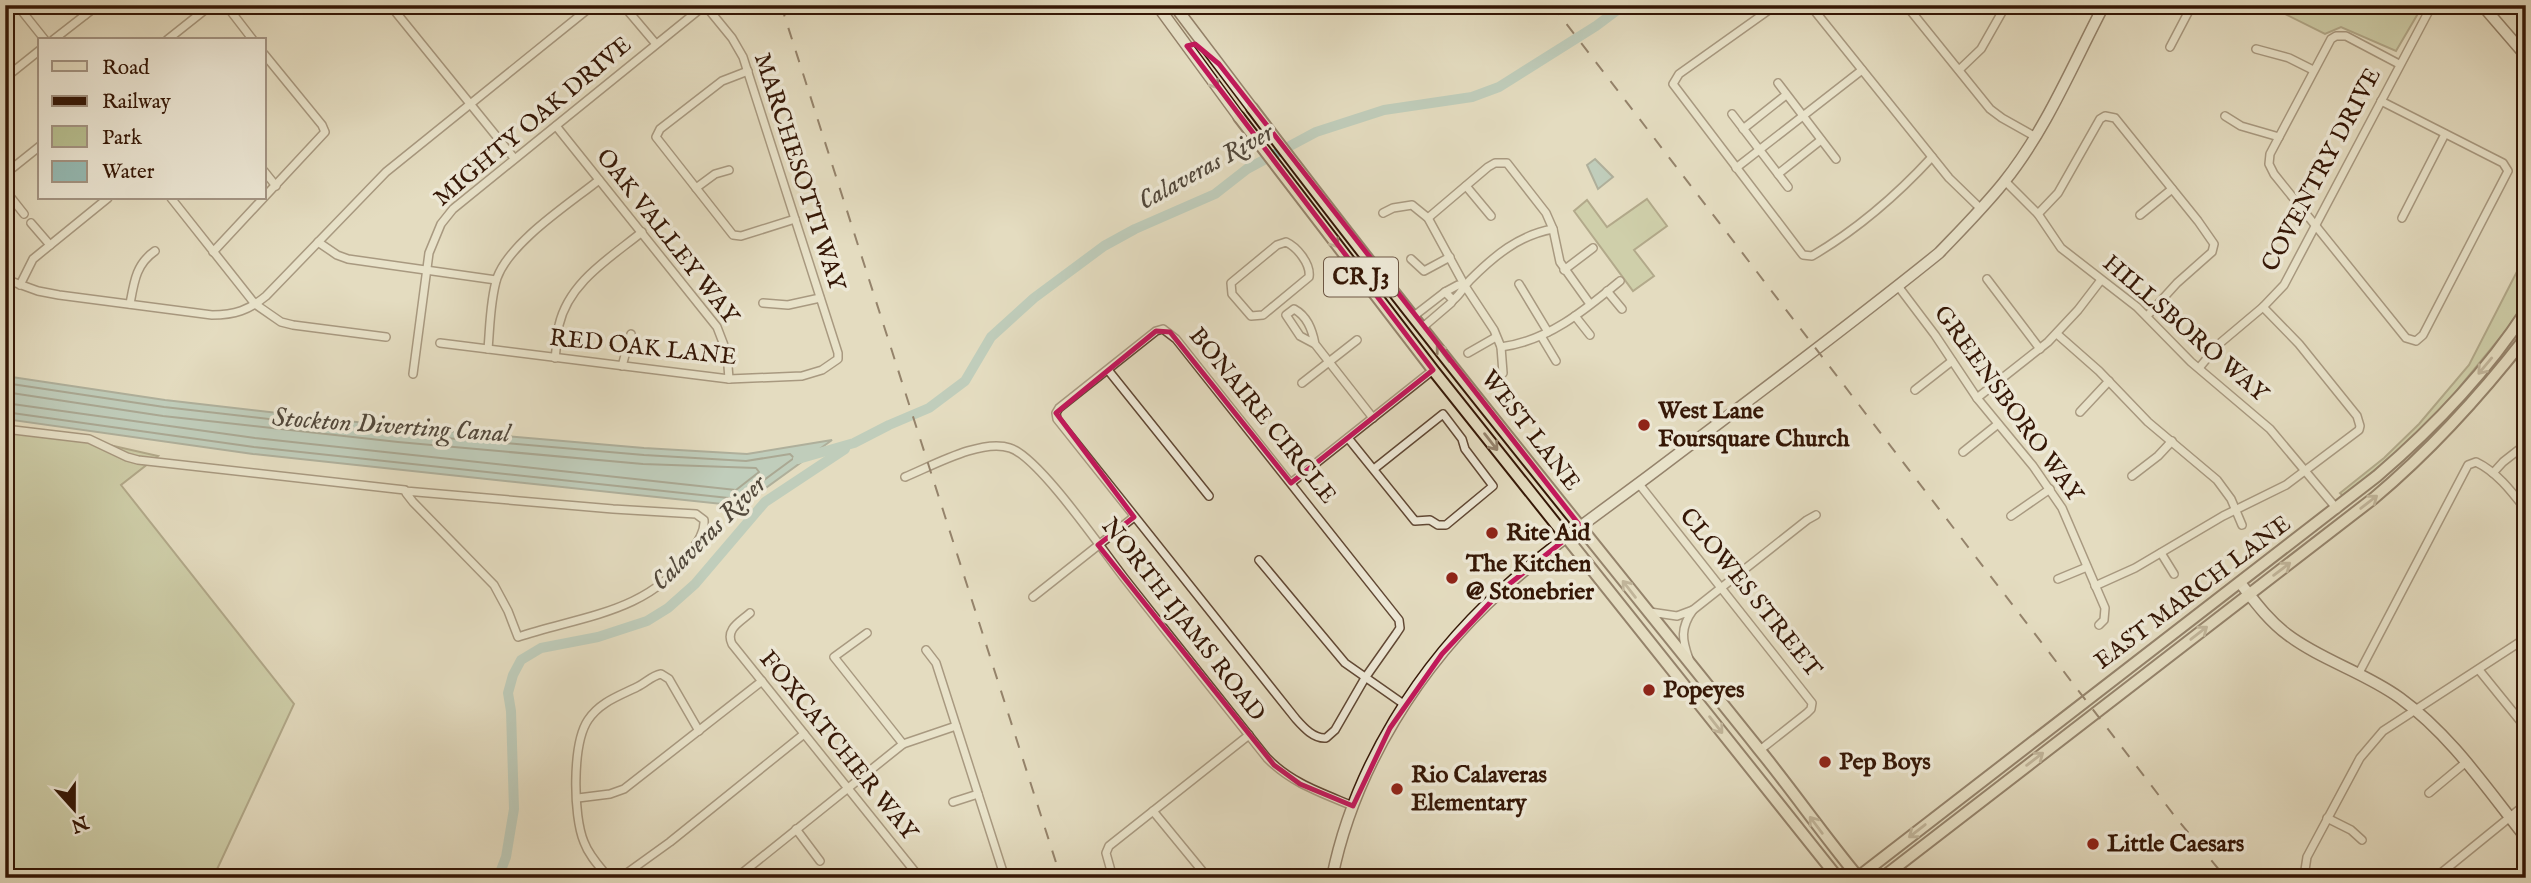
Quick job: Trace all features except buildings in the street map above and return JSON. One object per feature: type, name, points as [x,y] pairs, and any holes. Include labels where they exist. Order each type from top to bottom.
[{"type":"main road","name":"WEST LANE","points":[[1252,108],[1495,422],[1760,750],[1858,877]]},
{"type":"main road","name":"WEST LANE","points":[[1239,117],[1433,370],[1838,878]]},
{"type":"main road","name":"EAST MARCH LANE","points":[[1858,877],[2241,584],[2407,451],[2435,424],[2485,367],[2526,312]]},
{"type":"main road","name":"EAST MARCH LANE","points":[[1882,878],[2374,498],[2413,465],[2473,402],[2526,337]]},
{"type":"street","points":[[18,5],[43,38]]},
{"type":"street","points":[[76,5],[85,15]]},
{"type":"street","points":[[56,38],[98,5]]},
{"type":"street","points":[[170,38],[211,5]]},
{"type":"street","points":[[226,5],[251,38]]},
{"type":"street","points":[[390,5],[514,158]]},
{"type":"street","points":[[5,279],[59,295],[212,315],[234,314],[255,304],[386,172],[593,5]]},
{"type":"street","points":[[623,5],[656,44]]},
{"type":"street","name":"MIGHTY OAK DRIVE","points":[[412,374],[425,270],[433,239],[441,224],[465,198],[705,5]]},
{"type":"street","name":"MARCHESOTTI WAY","points":[[705,5],[738,47],[748,71],[838,359]]},
{"type":"street","name":"WEST LANE","points":[[1157,5],[1239,117]]},
{"type":"street","points":[[1163,5],[1176,22],[1187,22]]},
{"type":"street","name":"WEST LANE","points":[[1174,5],[1252,108]]},
{"type":"street","points":[[1776,5],[1678,74],[1673,82],[1677,92],[1798,250],[1807,257],[1812,256],[1863,224],[1933,157]]},
{"type":"street","points":[[1810,5],[1957,187],[1981,209]]},
{"type":"street","points":[[1906,5],[1990,108],[2034,136]]},
{"type":"street","points":[[1959,70],[1981,49],[2006,5]]},
{"type":"street","points":[[1332,878],[1353,806],[1384,740],[1405,705],[1442,654],[1503,589],[1567,537],[1938,253],[2005,181],[2034,136],[2104,5]]},
{"type":"street","points":[[2170,47],[2192,5]]},
{"type":"street","name":"COVENTRY DRIVE","points":[[2199,368],[2230,333],[2263,307],[2288,277],[2432,5]]},
{"type":"street","points":[[2482,5],[2526,56]]},
{"type":"street","points":[[2381,101],[2503,163],[2508,171],[2423,335],[2414,341],[2406,338],[2274,174],[2269,164],[2270,154],[2331,39],[2346,36],[2399,64]]},
{"type":"street","points":[[1187,46],[1195,44],[1206,56],[1219,64]]},
{"type":"street","points":[[2256,50],[2289,58],[2314,70]]},
{"type":"street","points":[[5,78],[38,52]]},
{"type":"street","points":[[266,56],[325,132],[266,196]]},
{"type":"street","points":[[1736,169],[1861,70]]},
{"type":"street","points":[[748,71],[722,81],[657,133],[657,142],[730,232],[737,236],[795,219]]},
{"type":"street","points":[[1778,83],[1836,159]]},
{"type":"street","points":[[1743,129],[1786,95]]},
{"type":"street","points":[[1732,114],[1788,187]]},
{"type":"street","points":[[2038,214],[2058,193],[2094,129],[2105,116],[2115,118],[2212,240],[2214,248],[2147,316]]},
{"type":"street","points":[[2225,116],[2241,126],[2279,136]]},
{"type":"street","name":"OAK VALLEY WAY","points":[[556,126],[718,327],[727,353],[729,379]]},
{"type":"street","points":[[2402,218],[2445,134]]},
{"type":"street","points":[[1778,174],[1821,140]]},
{"type":"street","points":[[5,174],[38,148]]},
{"type":"street","points":[[1429,218],[1488,167],[1502,162],[1511,167],[1546,213],[1564,270],[1590,304]]},
{"type":"street","points":[[696,188],[715,174],[729,170]]},
{"type":"street","points":[[266,174],[276,186]]},
{"type":"street","points":[[488,349],[496,281],[503,265],[516,247],[599,180]]},
{"type":"street","name":"HILLSBORO WAY","points":[[2005,181],[2038,214],[2061,247],[2147,316],[2199,368],[2270,429],[2337,509]]},
{"type":"street","points":[[1466,186],[1491,216]]},
{"type":"street","points":[[2140,215],[2172,189]]},
{"type":"street","points":[[5,190],[23,214]]},
{"type":"street","points":[[19,285],[33,259],[106,200]]},
{"type":"street","points":[[173,200],[255,304],[281,322],[386,337]]},
{"type":"street","points":[[213,252],[263,200]]},
{"type":"street","points":[[1383,213],[1412,205],[1429,218],[1501,347],[1503,373]]},
{"type":"street","points":[[31,223],[50,245]]},
{"type":"street","points":[[1423,327],[1511,245],[1525,237],[1553,229]]},
{"type":"street","points":[[555,358],[559,325],[566,303],[577,287],[642,232]]},
{"type":"street","points":[[318,242],[348,259],[496,281]]},
{"type":"street","points":[[1286,242],[1292,245],[1311,273],[1307,280],[1286,296],[1260,316],[1251,316],[1232,294],[1230,287],[1233,280],[1244,271],[1277,245],[1286,242]]},
{"type":"street","points":[[1564,270],[1594,248]]},
{"type":"street","points":[[130,304],[136,272],[155,251]]},
{"type":"street","points":[[1411,259],[1424,271],[1450,257]]},
{"type":"street","points":[[1987,279],[2040,349]]},
{"type":"street","points":[[1977,398],[2057,334],[2102,280]]},
{"type":"street","points":[[1501,347],[1545,334],[1575,316],[1620,281]]},
{"type":"street","points":[[1519,284],[1556,361]]},
{"type":"street","points":[[1414,316],[1445,292],[1458,285],[1465,286]]},
{"type":"street","name":"GREENSBORO WAY","points":[[1898,286],[1977,398],[2050,489],[2067,517],[2106,614],[2099,625]]},
{"type":"street","points":[[1608,291],[1622,309]]},
{"type":"street","points":[[1445,292],[1453,300]]},
{"type":"street","points":[[1286,296],[1293,309],[1300,313],[1310,326],[1315,344]]},
{"type":"street","points":[[763,303],[788,305],[820,298]]},
{"type":"street","points":[[1273,306],[1286,315],[1300,335],[1315,344],[1373,418]]},
{"type":"street","points":[[2095,586],[2286,485],[2356,433],[2360,426],[2357,416],[2307,354],[2263,307]]},
{"type":"street","points":[[1286,315],[1293,309]]},
{"type":"street","points":[[1575,316],[1590,335]]},
{"type":"street","name":"BONAIRE CIRCLE","points":[[1163,329],[1170,332],[1399,620],[1399,628],[1365,678],[1332,735],[1320,738],[1296,719],[1057,419],[1059,408],[1108,370],[1156,331],[1163,329]]},
{"type":"street","points":[[622,366],[631,334]]},
{"type":"street","points":[[2057,334],[2109,381],[2128,403],[2217,480],[2236,510],[2242,526]]},
{"type":"street","points":[[1468,353],[1496,337]]},
{"type":"street","points":[[1302,383],[1357,340]]},
{"type":"street","name":"RED OAK LANE","points":[[440,343],[729,379],[802,376],[822,370],[838,359]]},
{"type":"street","points":[[1915,390],[1952,362]]},
{"type":"street","points":[[1108,370],[1209,496]]},
{"type":"street","points":[[1291,483],[1433,370]]},
{"type":"street","points":[[2080,412],[2109,381]]},
{"type":"street","points":[[1348,438],[1415,520],[1430,520],[1442,526],[1493,486],[1443,414],[1374,469]]},
{"type":"street","points":[[1963,453],[1997,424]]},
{"type":"street","points":[[5,429],[89,439],[138,460],[405,491],[696,514],[704,520],[703,531],[681,566],[656,590],[621,607],[518,637],[494,586],[405,491]]},
{"type":"street","points":[[2132,476],[2172,441]]},
{"type":"street","points":[[2493,473],[2502,462],[2526,444]]},
{"type":"street","name":"NORTH IJAMS ROAD","points":[[905,477],[981,447],[994,445],[1014,449],[1028,457],[1274,765],[1291,779],[1353,806]]},
{"type":"street","points":[[2359,673],[2470,464],[2477,463],[2493,473],[2526,510]]},
{"type":"street","name":"CLOWES STREET","points":[[1639,484],[1812,703],[1807,713],[1760,750]]},
{"type":"street","points":[[2011,516],[2050,489]]},
{"type":"street","points":[[1647,611],[1678,616],[1693,610],[1816,515]]},
{"type":"street","points":[[1033,597],[1134,517]]},
{"type":"street","points":[[2161,553],[2175,574]]},
{"type":"street","points":[[1259,559],[1333,650],[1365,678],[1405,705]]},
{"type":"street","points":[[2058,579],[2087,567]]},
{"type":"street","points":[[2241,584],[2272,622],[2289,636],[2400,697],[2415,710],[2437,730],[2526,838]]},
{"type":"street","points":[[1693,610],[1682,630],[1683,642],[1693,669]]},
{"type":"street","name":"FOXCATCHER WAY","points":[[750,613],[731,630],[729,637],[732,644],[917,877]]},
{"type":"street","points":[[867,633],[834,657],[903,744]]},
{"type":"street","points":[[2311,878],[2305,870],[2305,863],[2369,745],[2383,731],[2526,638]]},
{"type":"street","points":[[926,650],[936,663],[1005,878]]},
{"type":"street","points":[[2479,670],[2526,728]]},
{"type":"street","points":[[609,878],[584,842],[578,798],[577,751],[587,722],[605,703],[661,674],[669,679],[699,731]]},
{"type":"street","points":[[578,798],[610,794],[624,789],[762,681]]},
{"type":"street","points":[[740,877],[903,744],[957,726]]},
{"type":"street","points":[[620,878],[670,842],[804,734]]},
{"type":"street","points":[[1114,878],[1106,850],[1249,735]]},
{"type":"street","points":[[2429,793],[2465,763]]},
{"type":"street","points":[[953,802],[978,794]]},
{"type":"street","points":[[2435,878],[2526,804]]},
{"type":"street","points":[[1153,811],[1208,878]]},
{"type":"street","points":[[2328,818],[2351,830],[2362,840]]},
{"type":"street","points":[[796,830],[820,861]]},
{"type":"highlighted area","points":[[1195,44],[1219,64],[1581,527],[1503,589],[1442,654],[1390,728],[1353,806],[1300,784],[1274,765],[1098,545],[1134,517],[1056,413],[1156,331],[1170,332],[1291,483],[1433,370],[1187,46]]},
{"type":"green space","points":[[2285,5],[2423,5],[2396,51],[2341,27],[2325,34],[2279,11]]},
{"type":"green space","points":[[1647,199],[1667,226],[1634,250],[1654,276],[1633,291],[1574,211],[1587,200],[1607,227]]},
{"type":"green space","points":[[2526,254],[2526,302],[2504,333],[2440,411],[2408,443],[2343,496],[2340,493],[2384,458],[2419,424],[2469,365]]},
{"type":"green space","points":[[5,430],[96,442],[158,456],[121,485],[294,704],[213,878],[5,876]]},
{"type":"water","points":[[1595,159],[1613,177],[1598,189],[1587,165]]},
{"type":"water","name":"Stockton Diverting Canal","points":[[5,376],[165,400],[400,427],[644,448],[747,454],[832,440],[741,506],[253,454],[5,419]]},
{"type":"waterway","name":"Calaveras River","points":[[798,459],[854,443],[929,408],[965,381],[991,337],[1034,298],[1104,246],[1135,229],[1215,194],[1247,169],[1316,132],[1384,110],[1472,97],[1499,87],[1596,26],[1624,5]]},
{"type":"waterway","name":"Calaveras River","points":[[498,878],[506,857],[514,809],[508,693],[521,660],[541,648],[598,637],[647,621],[668,608],[695,584],[765,502],[845,449]]},
{"type":"railway","points":[[781,5],[1061,878]]},
{"type":"railway","points":[[1552,5],[2177,819],[2226,878]]},
{"type":"place","name":"West Lane Foursquare Church","points":[[1644,425]]},
{"type":"place","name":"Rite Aid","points":[[1492,533]]},
{"type":"place","name":"The Kitchen @ Stonebrier","points":[[1452,578]]},
{"type":"place","name":"Popeyes","points":[[1649,690]]},
{"type":"place","name":"Pep Boys","points":[[1825,762]]},
{"type":"place","name":"Rio Calaveras Elementary","points":[[1397,789]]},
{"type":"place","name":"Little Caesars","points":[[2093,844]]}]
